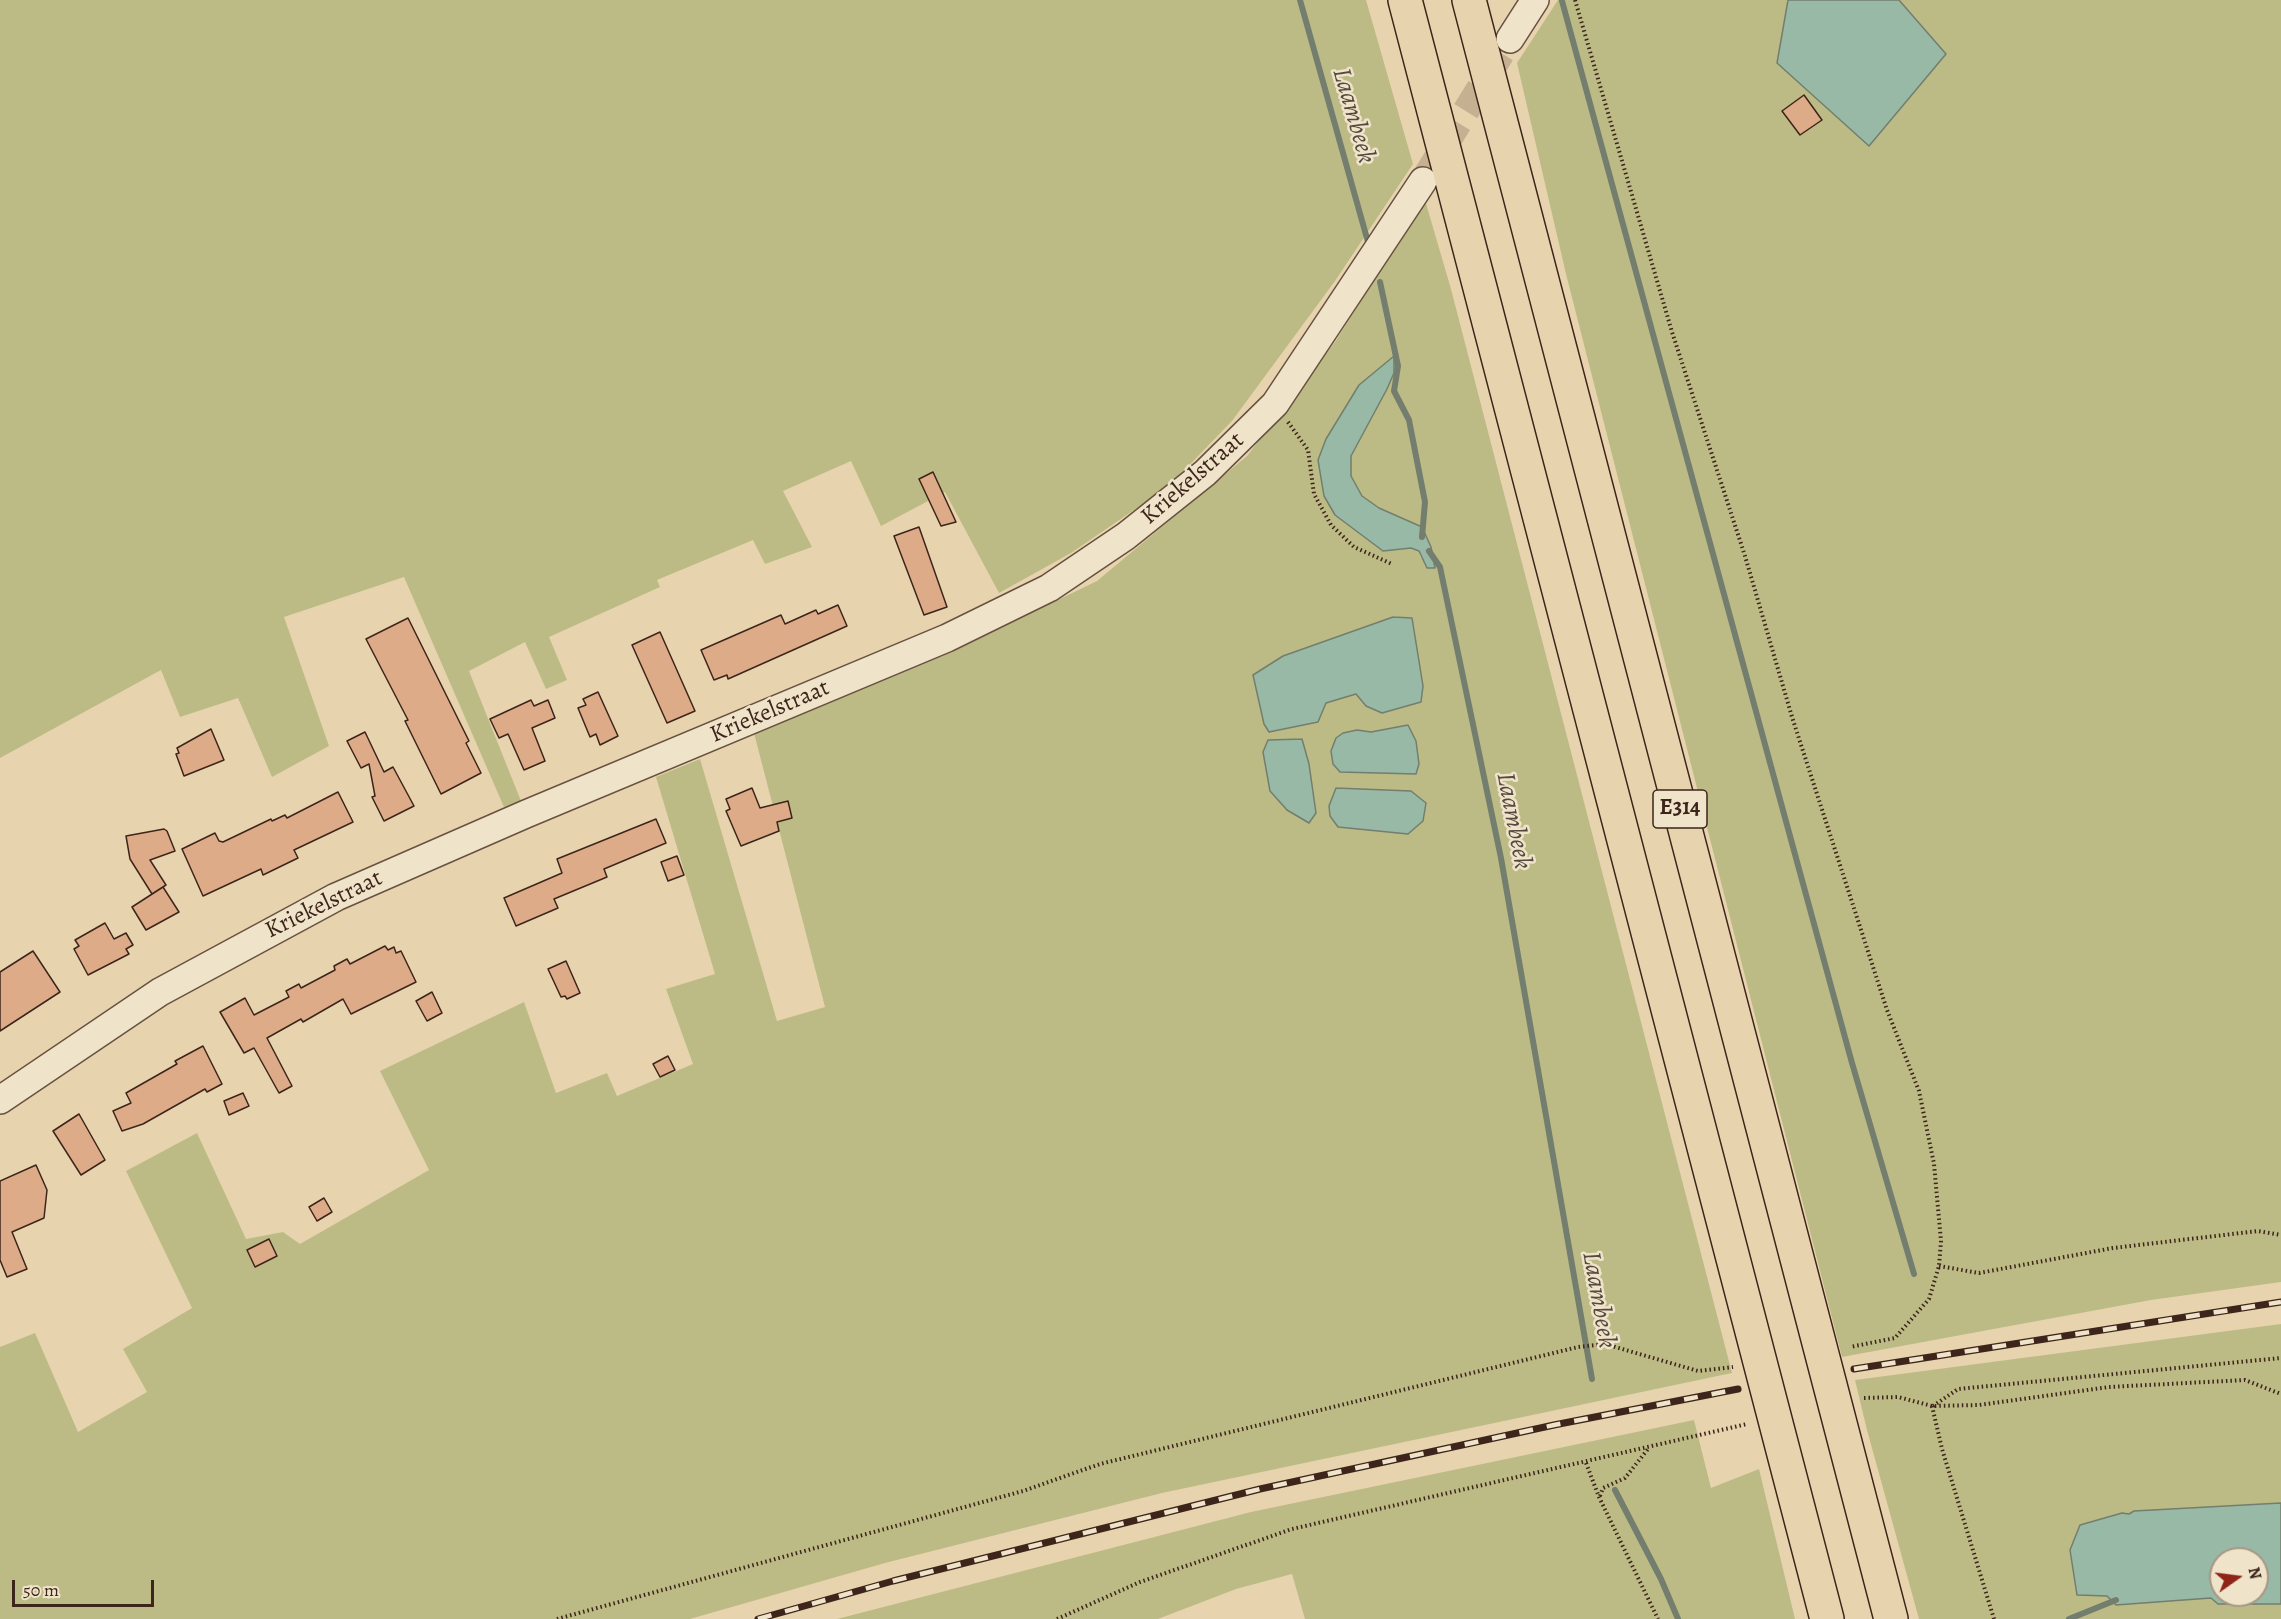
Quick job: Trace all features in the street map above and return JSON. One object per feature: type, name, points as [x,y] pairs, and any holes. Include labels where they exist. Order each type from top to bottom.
[{"type":"highway","name":"E314","points":[[1405,0],[1827,1619]]},
{"type":"highway","name":"E314","points":[[1469,0],[1891,1619]]},
{"type":"street","points":[[1510,39],[1535,0]]},
{"type":"street","name":"Kriekelstraat","points":[[0,1100],[160,992],[336,897],[526,814],[947,638],[1049,588],[1126,536],[1205,473],[1275,404],[1422,181]]},
{"type":"path","points":[[1575,0],[1672,332],[1745,556],[1792,717],[1887,1010],[1919,1091],[1934,1164],[1941,1241],[1939,1266],[1929,1299],[1895,1338],[1850,1347]]},
{"type":"path","points":[[1275,404],[1308,450],[1314,494],[1331,525],[1354,547],[1392,564]]},
{"type":"path","points":[[1939,1266],[1978,1273],[2114,1248],[2258,1231],[2281,1235]]},
{"type":"path","points":[[557,1619],[1023,1491],[1100,1464],[1578,1347],[1605,1344],[1698,1371],[1733,1367]]},
{"type":"path","points":[[1932,1406],[1958,1389],[2281,1358]]},
{"type":"path","points":[[1864,1398],[1898,1397],[1932,1406],[1979,1405],[2109,1387],[2245,1380],[2281,1394]]},
{"type":"path","points":[[1932,1406],[1942,1449],[1994,1619]]},
{"type":"path","points":[[1057,1619],[1140,1581],[1292,1529],[1648,1449],[1747,1424]]},
{"type":"path","points":[[1599,1497],[1603,1488],[1625,1478],[1648,1449]]},
{"type":"path","points":[[1586,1463],[1599,1497],[1658,1619]]},
{"type":"shaded area","points":[[0,0],[1366,0],[1413,164],[1335,281],[1232,421],[1169,486],[1071,553],[999,593],[945,492],[881,526],[851,461],[783,491],[812,547],[765,564],[753,540],[657,580],[660,587],[549,637],[567,680],[546,689],[525,642],[469,671],[521,801],[504,807],[404,577],[284,617],[329,746],[272,777],[238,698],[180,717],[161,670],[0,758]]},
{"type":"shaded area","points":[[1558,0],[1788,0],[1777,63],[1910,15],[1899,0],[2281,0],[2281,1282],[2151,1300],[1842,1357],[1566,274],[1517,63]]},
{"type":"shaded area","points":[[1788,0],[1899,0],[1946,54],[1869,146],[1777,63]]},
{"type":"shaded area","points":[[1425,200],[1451,289],[1732,1373],[1162,1493],[885,1563],[690,1619],[0,1619],[0,1347],[35,1333],[78,1432],[147,1392],[123,1349],[192,1308],[126,1171],[197,1133],[246,1239],[283,1232],[300,1244],[429,1170],[380,1071],[524,1002],[556,1093],[607,1073],[617,1096],[693,1064],[666,989],[715,974],[656,777],[700,759],[777,1021],[825,1007],[754,733],[953,651],[1097,581],[1247,456],[1335,342]],"holes":[[[1394,357],[1394,373],[1351,456],[1351,477],[1362,496],[1379,508],[1422,527],[1421,559],[1419,551],[1411,548],[1398,550],[1335,515],[1324,496],[1318,460],[1326,439],[1359,385]],[[1412,618],[1366,706],[1356,694],[1326,703]],[[1408,725],[1333,764],[1357,730],[1371,732]]]},
{"type":"shaded area","points":[[1394,356],[1394,373],[1351,456],[1351,476],[1362,496],[1379,508],[1422,527],[1431,547],[1435,568],[1427,568],[1419,551],[1411,548],[1383,551],[1335,515],[1324,496],[1318,460],[1326,439],[1359,385]]},
{"type":"shaded area","points":[[1393,617],[1412,618],[1423,686],[1421,702],[1382,713],[1366,706],[1356,694],[1326,703],[1318,722],[1269,732],[1264,724],[1253,675],[1283,656]]},
{"type":"shaded area","points":[[1408,725],[1416,741],[1419,764],[1416,774],[1340,772],[1333,764],[1331,751],[1336,738],[1343,733],[1357,730],[1371,732]]},
{"type":"shaded area","points":[[1302,739],[1309,764],[1316,813],[1309,823],[1287,810],[1270,791],[1263,752],[1268,740]]},
{"type":"shaded area","points":[[1336,788],[1411,791],[1426,803],[1423,821],[1408,834],[1338,827],[1330,816],[1329,806]]},
{"type":"shaded area","points":[[2281,1324],[2281,1619],[1919,1619],[1855,1380]]},
{"type":"shaded area","points":[[1694,1420],[1711,1488],[1759,1469],[1795,1619],[1305,1619],[1292,1574],[1236,1589],[1158,1619],[837,1619],[1251,1512]]},
{"type":"shaded area","points":[[2281,1503],[2281,1604],[2269,1604],[2269,1547],[2209,1547],[2209,1598],[2116,1605],[2107,1596],[2077,1595],[2070,1550],[2080,1525],[2122,1513],[2129,1514],[2134,1511]]},
{"type":"building","points":[[1804,95],[1822,120],[1800,135],[1782,111]]},
{"type":"building","points":[[933,472],[956,522],[941,526],[919,479]]},
{"type":"building","points":[[919,527],[947,607],[924,615],[894,536]]},
{"type":"building","points":[[838,605],[847,626],[728,679],[727,675],[714,680],[701,650],[781,615],[785,624],[816,610],[818,614]]},
{"type":"building","points":[[408,618],[469,741],[466,743],[481,773],[441,794],[405,721],[408,720],[366,639]]},
{"type":"building","points":[[660,632],[695,711],[667,723],[632,645]]},
{"type":"building","points":[[598,692],[618,736],[600,745],[596,734],[590,737],[578,708],[586,705],[583,699]]},
{"type":"building","points":[[531,700],[534,706],[548,700],[555,718],[532,728],[545,761],[524,770],[508,734],[499,738],[490,719]]},
{"type":"building","points":[[211,729],[224,760],[184,776],[176,754],[179,753],[177,748]]},
{"type":"building","points":[[365,732],[384,772],[393,767],[414,806],[384,821],[372,797],[375,796],[369,764],[361,768],[347,741]]},
{"type":"building","points":[[752,788],[760,808],[788,801],[792,818],[777,822],[779,831],[741,846],[726,811],[730,809],[726,799]]},
{"type":"building","points":[[338,792],[353,822],[294,850],[298,858],[263,875],[261,869],[203,896],[182,849],[215,833],[219,841],[223,842],[271,819],[272,821],[285,815],[287,818]]},
{"type":"building","points":[[656,819],[666,843],[604,869],[607,877],[554,899],[558,908],[516,926],[504,898],[562,873],[557,859]]},
{"type":"building","points":[[164,829],[175,851],[150,860],[166,885],[152,894],[130,859],[126,836]]},
{"type":"building","points":[[677,856],[684,875],[668,881],[661,862]]},
{"type":"building","points":[[163,887],[179,912],[146,930],[132,907]]},
{"type":"building","points":[[105,923],[114,939],[126,933],[133,945],[126,949],[129,954],[88,975],[74,949],[79,946],[75,940]]},
{"type":"building","points":[[385,946],[388,950],[394,947],[396,953],[401,951],[416,982],[351,1014],[343,999],[303,1022],[301,1019],[267,1038],[292,1086],[279,1093],[254,1048],[244,1053],[220,1012],[245,998],[254,1015],[289,997],[286,991],[299,984],[301,988],[335,970],[334,966],[347,959],[350,964]]},
{"type":"building","points":[[33,951],[60,992],[0,1031],[0,972]]},
{"type":"building","points":[[566,961],[580,993],[567,999],[565,996],[561,997],[548,969]]},
{"type":"building","points":[[432,992],[442,1013],[427,1021],[416,1001]]},
{"type":"building","points":[[203,1046],[222,1084],[207,1092],[205,1089],[143,1124],[122,1131],[113,1111],[131,1103],[126,1093],[177,1064],[175,1061]]},
{"type":"building","points":[[668,1056],[675,1070],[660,1077],[653,1064]]},
{"type":"building","points":[[243,1093],[249,1106],[229,1115],[224,1101]]},
{"type":"building","points":[[79,1114],[105,1160],[81,1175],[53,1131]]},
{"type":"building","points":[[36,1165],[47,1190],[44,1218],[12,1232],[27,1269],[7,1277],[0,1260],[0,1181]]},
{"type":"building","points":[[324,1198],[332,1212],[317,1221],[309,1207]]},
{"type":"building","points":[[269,1239],[277,1256],[255,1267],[247,1250]]},
{"type":"waterway","name":"Laambeek","points":[[1300,0],[1368,242]]},
{"type":"waterway","points":[[1562,1],[1852,1063],[1914,1274]]},
{"type":"waterway","name":"Laambeek","points":[[1380,282],[1398,366],[1394,391],[1409,420],[1425,502],[1422,537]]},
{"type":"waterway","name":"Laambeek","points":[[1429,551],[1440,567],[1501,858],[1592,1379]]},
{"type":"waterway","name":"Laambeek","points":[[1615,1490],[1661,1579],[1678,1619]]},
{"type":"waterway","points":[[2069,1619],[2116,1600]]},
{"type":"tunnel","points":[[1423,181],[1510,39]]},
{"type":"railway","points":[[1854,1369],[2281,1302]]},
{"type":"railway","points":[[758,1619],[893,1581],[1260,1489],[1554,1425],[1738,1389]]}]
